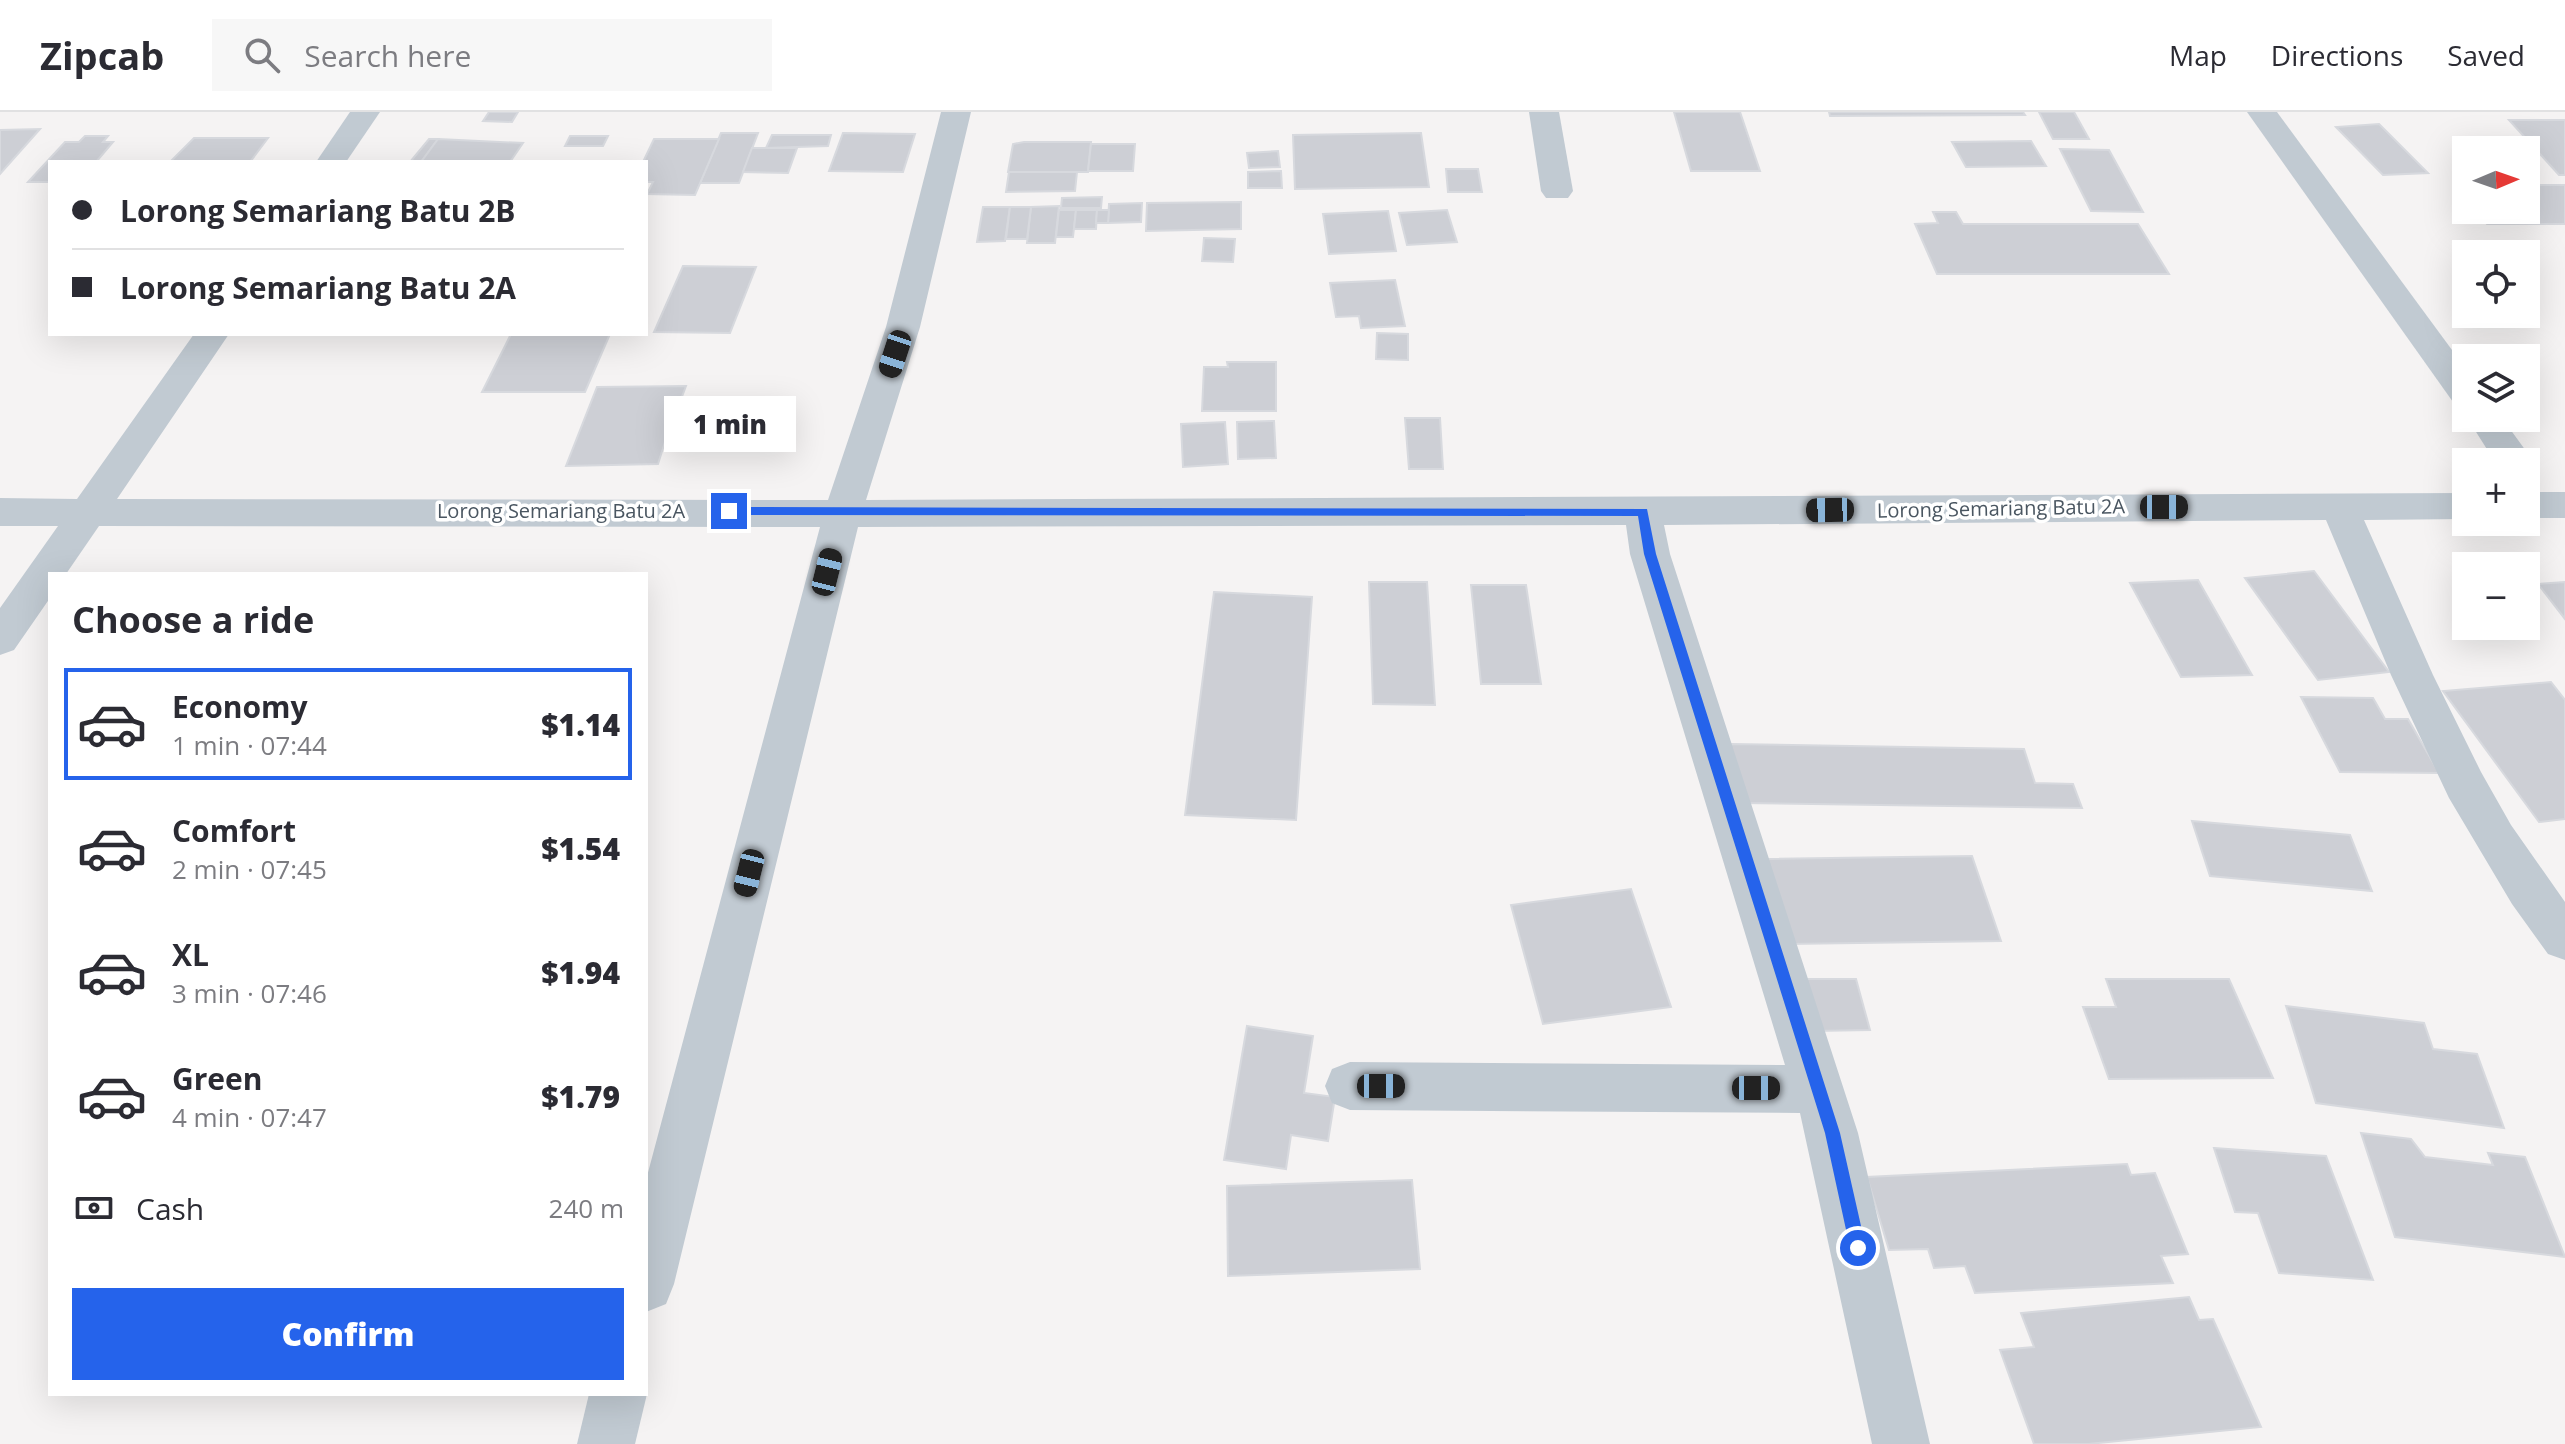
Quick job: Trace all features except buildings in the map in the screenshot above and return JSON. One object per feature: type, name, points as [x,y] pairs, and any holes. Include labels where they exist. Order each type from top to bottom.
[{"type":"street","points":[[332,160],[365,112]]},
{"type":"street","points":[[648,1276],[843,511],[903,327],[956,112]]},
{"type":"street","points":[[1544,112],[1557,191]]},
{"type":"street","points":[[2262,112],[2452,375]]},
{"type":"street","points":[[0,639],[211,336]]},
{"type":"street","points":[[2339,506],[2454,770],[2529,895],[2565,939]]},
{"type":"street","name":"Lorong Semariang Batu 2A","points":[[0,512],[1643,512],[2452,506]]},
{"type":"street","points":[[1643,512],[1650,554],[1836,1148],[1901,1444]]},
{"type":"street","points":[[1350,1086],[1818,1089]]},
{"type":"street","points":[[606,1444],[618,1396]]},
{"type":"route","points":[[729,511],[1207,514],[1643,512],[1650,554],[1832,1133],[1858,1248]]}]
